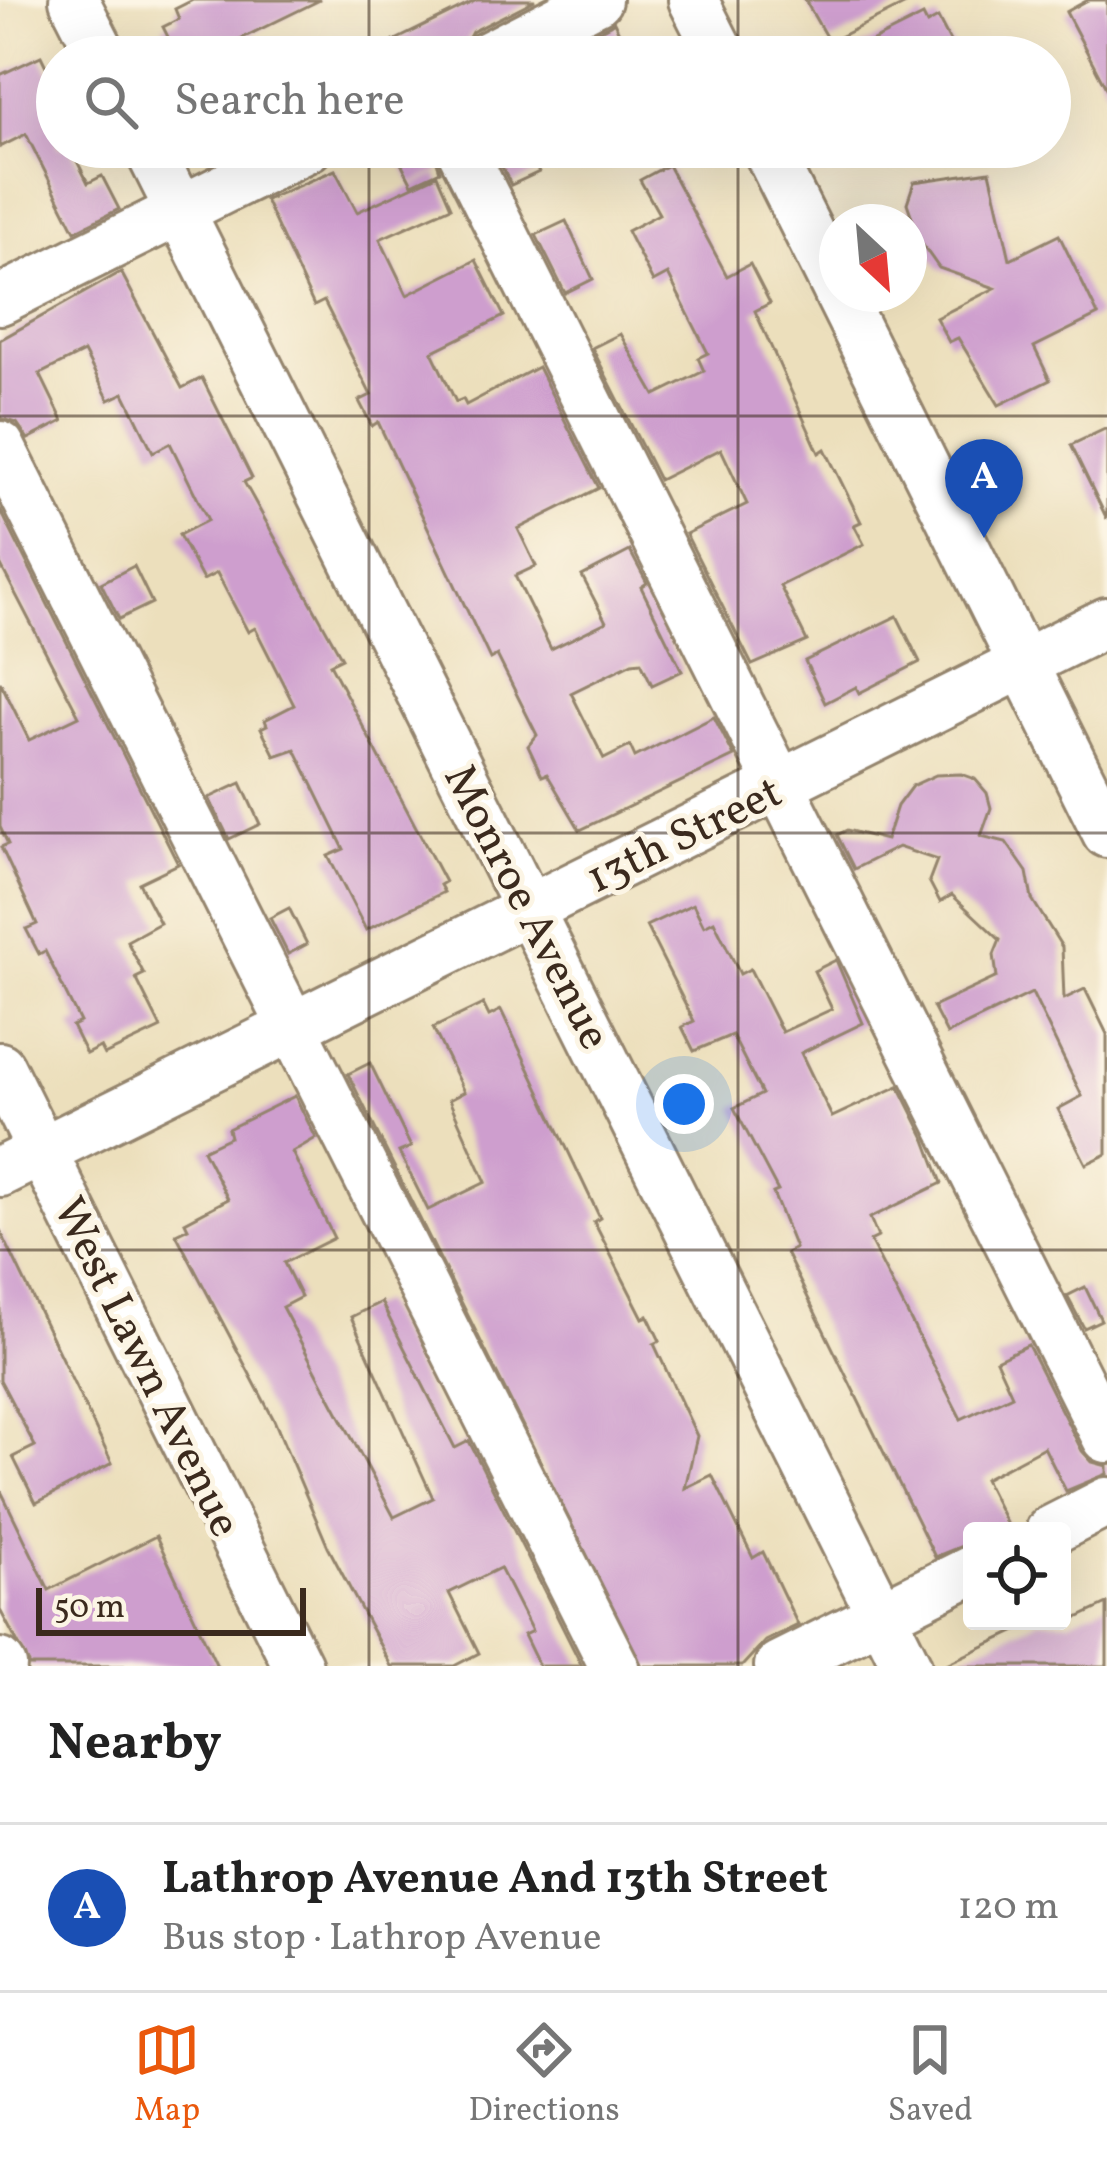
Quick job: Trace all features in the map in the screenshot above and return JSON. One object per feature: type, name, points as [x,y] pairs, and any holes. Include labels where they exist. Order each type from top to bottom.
[{"type":"street","points":[[74,0],[92,36]]},
{"type":"street","points":[[526,36],[597,0]]},
{"type":"street","points":[[693,0],[711,36]]},
{"type":"street","name":"Monroe Avenue","points":[[159,168],[907,1666]]},
{"type":"street","points":[[0,300],[266,168]]},
{"type":"street","points":[[470,168],[1107,1438]]},
{"type":"street","points":[[776,168],[819,254]]},
{"type":"street","points":[[848,312],[1107,832]]},
{"type":"street","points":[[0,446],[614,1666]]},
{"type":"street","name":"13th Street","points":[[21,1162],[1107,622]]},
{"type":"street","name":"West Lawn Avenue","points":[[0,1067],[21,1162],[298,1666]]},
{"type":"street","points":[[1068,1522],[1107,1502]]},
{"type":"street","points":[[779,1666],[963,1574]]},
{"type":"building","points":[[193,0],[320,0],[246,36],[168,36],[163,27],[179,19],[175,9]]},
{"type":"building","points":[[477,0],[535,0],[470,36],[404,36]]},
{"type":"building","points":[[805,0],[914,0],[841,36],[826,36]]},
{"type":"building","points":[[1088,0],[1107,0],[1107,90],[1066,12]]},
{"type":"building","points":[[923,16],[927,24],[938,18],[947,36],[883,36]]},
{"type":"building","points":[[614,22],[621,36],[589,36]]},
{"type":"building","points":[[36,58],[36,154],[26,134],[0,147],[0,75]]},
{"type":"building","points":[[43,168],[80,168],[88,183],[102,176],[119,209],[75,231]]},
{"type":"building","points":[[404,168],[439,168],[440,171],[412,184]]},
{"type":"building","points":[[502,168],[537,168],[539,172],[511,185]]},
{"type":"building","points":[[670,168],[727,276],[750,264],[770,303],[755,311],[819,453],[825,449],[861,522],[854,525],[864,544],[780,586],[807,641],[752,665],[686,534],[747,504],[721,449],[659,480],[592,348],[620,334],[655,395],[704,371],[698,358],[708,353],[668,274],[653,282],[627,231],[659,214],[640,180]]},
{"type":"building","points":[[335,170],[357,212],[437,175],[451,207],[380,239],[407,295],[476,260],[504,316],[432,352],[456,402],[463,399],[466,405],[538,367],[599,488],[518,529],[536,566],[515,576],[551,649],[606,622],[582,576],[630,551],[647,583],[641,587],[682,671],[652,685],[641,662],[632,663],[571,693],[604,759],[630,746],[635,757],[714,717],[734,756],[580,830],[547,774],[542,776],[528,746],[537,735],[497,655],[490,659],[378,422],[372,426],[359,401],[371,395],[324,301],[314,306],[265,200]]},
{"type":"building","points":[[990,171],[1010,259],[1059,235],[1098,315],[1034,347],[1050,380],[999,405],[958,338],[949,342],[936,318],[995,288],[939,268],[927,251],[927,204],[907,203],[914,182]]},
{"type":"building","points":[[566,221],[593,279],[565,293],[536,235]]},
{"type":"building","points":[[121,272],[182,388],[202,378],[252,478],[244,482],[342,658],[330,664],[445,882],[440,885],[444,892],[366,930],[328,856],[344,849],[295,749],[275,756],[261,728],[267,725],[265,720],[294,705],[255,628],[248,632],[217,573],[203,580],[179,535],[208,520],[170,443],[153,452],[124,393],[109,400],[84,352],[40,374],[63,421],[28,439],[17,423],[0,418],[0,340]]},
{"type":"building","points":[[1107,428],[1107,519],[1071,445]]},
{"type":"building","points":[[0,509],[178,864],[139,883],[160,923],[127,941],[144,974],[136,978],[161,1028],[104,1055],[100,1047],[86,1054],[72,1026],[80,1022],[45,951],[39,954],[26,929],[37,924],[1,847],[8,844],[0,827],[0,681],[29,740],[79,716],[0,564]]},
{"type":"building","points":[[134,566],[152,603],[119,619],[101,583]]},
{"type":"building","points":[[897,616],[920,662],[859,693],[856,687],[825,703],[805,661]]},
{"type":"building","points":[[936,775],[975,779],[987,793],[991,808],[981,836],[1006,842],[1027,872],[1032,899],[1062,947],[1064,999],[1085,989],[1107,1034],[1107,1154],[1086,1164],[1058,1109],[1082,1096],[1032,993],[947,1034],[933,1007],[997,977],[994,955],[1000,940],[952,895],[940,902],[929,881],[937,860],[898,847],[854,869],[837,835],[847,830],[886,840],[897,806],[912,786]]},
{"type":"building","points":[[241,783],[260,824],[229,839],[209,798]]},
{"type":"building","points":[[693,904],[704,926],[714,921],[740,974],[750,969],[782,1032],[832,1009],[814,971],[836,960],[863,1023],[801,1053],[832,1117],[899,1086],[926,1140],[942,1183],[870,1218],[878,1237],[870,1241],[961,1419],[1012,1395],[996,1360],[1028,1345],[1082,1451],[1092,1462],[1107,1466],[1107,1474],[1066,1491],[1044,1447],[984,1479],[1006,1522],[963,1522],[963,1546],[935,1557],[786,1253],[795,1248],[773,1193],[778,1191],[734,1108],[762,1094],[732,1035],[694,1051],[682,1027],[694,1021],[646,926]]},
{"type":"building","points":[[289,908],[307,944],[288,954],[270,918]]},
{"type":"building","points":[[483,1004],[489,1016],[501,1010],[600,1218],[594,1222],[643,1318],[648,1316],[660,1341],[654,1344],[697,1436],[685,1488],[712,1475],[753,1558],[763,1552],[798,1625],[765,1641],[742,1666],[642,1666],[348,1074],[370,1063],[411,1147],[399,1152],[428,1210],[486,1182],[449,1100],[464,1092],[433,1028]]},
{"type":"building","points":[[295,1096],[316,1138],[292,1152],[334,1238],[284,1263],[301,1297],[282,1307],[394,1517],[433,1498],[351,1317],[381,1302],[455,1448],[469,1441],[582,1666],[539,1666],[524,1635],[532,1631],[500,1568],[449,1593],[479,1653],[454,1666],[391,1666],[328,1547],[274,1420],[176,1234],[188,1228],[185,1222],[228,1199],[203,1150],[230,1137],[228,1129]]},
{"type":"building","points":[[0,1230],[112,1463],[36,1503],[13,1457],[35,1446],[0,1380]]},
{"type":"building","points":[[1085,1287],[1101,1320],[1084,1328],[1067,1296]]},
{"type":"building","points":[[0,1489],[49,1590],[156,1536],[217,1666],[30,1666],[0,1610]]},
{"type":"building","points":[[1107,1604],[1107,1666],[942,1666],[1019,1630],[1071,1630],[1071,1621]]},
{"type":"place","name":"Lathrop Avenue And 13th Street","points":[[984,538]]}]
